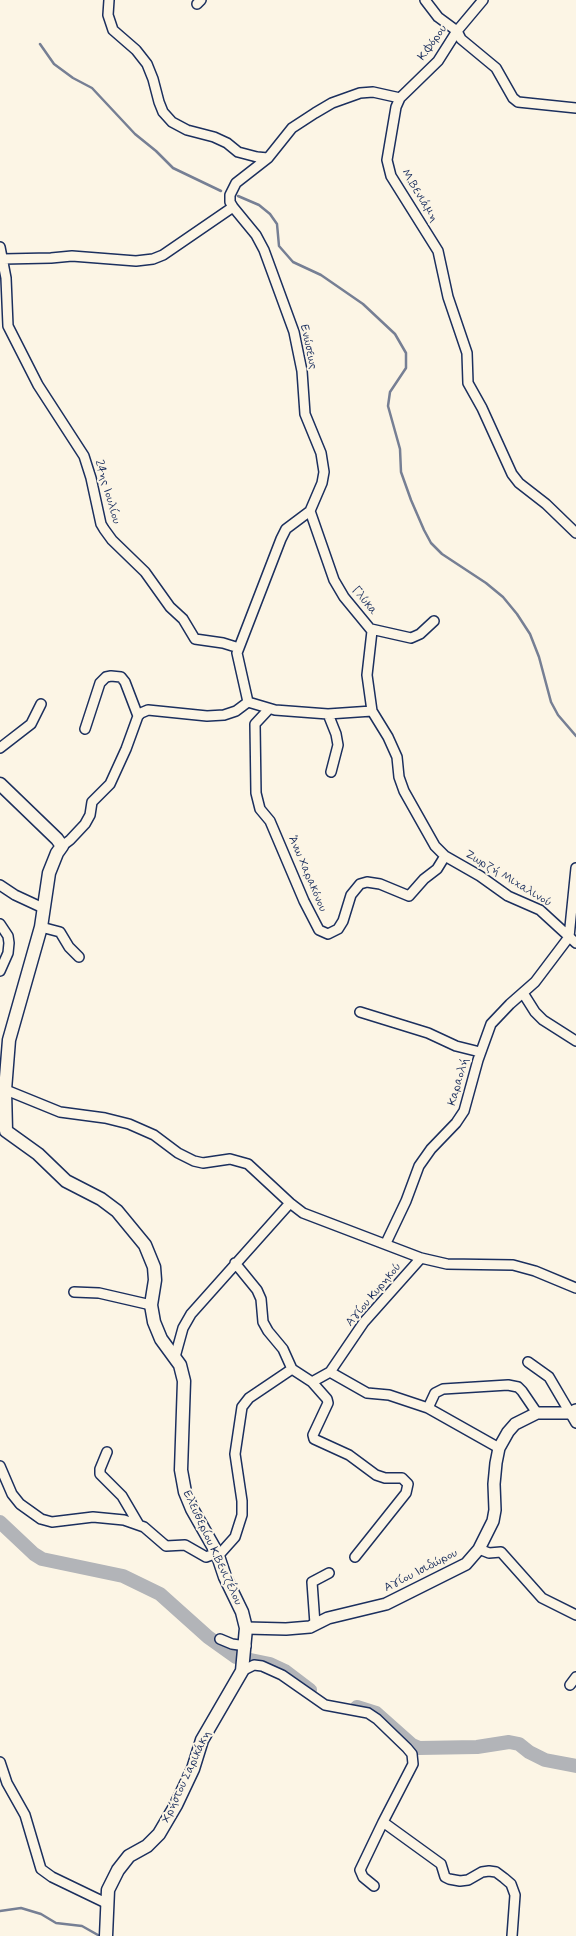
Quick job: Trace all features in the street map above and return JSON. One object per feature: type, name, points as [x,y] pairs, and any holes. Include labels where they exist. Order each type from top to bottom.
[{"type":"main road","points":[[0,784],[57,839],[62,846]]},
{"type":"main road","name":"Ελευθερίου Κ.Βενιζέλου","points":[[62,846],[57,853],[49,873],[41,927],[9,1040],[2,1088],[3,1130],[38,1154],[66,1181],[110,1205],[132,1226],[145,1245],[154,1267],[155,1280],[151,1305],[156,1329],[180,1365],[184,1381],[181,1470],[185,1492],[192,1509],[218,1555],[225,1577],[242,1612],[246,1628]]},
{"type":"main road","points":[[244,1659],[246,1628]]},
{"type":"main road","name":"Χρήστου Σαρικάκη","points":[[106,1936],[106,1903],[108,1890],[118,1870],[129,1856],[147,1846],[164,1827],[193,1769],[202,1740],[244,1659]]},
{"type":"street","points":[[109,0],[108,15],[113,30],[136,50],[147,64],[163,112],[172,122],[187,130],[214,137],[243,153],[268,158]]},
{"type":"street","points":[[425,0],[438,17],[456,31],[461,39],[496,68],[512,98],[518,102],[576,108]]},
{"type":"street","name":"Κ.Φόρου","points":[[400,98],[438,61],[456,31],[482,0]]},
{"type":"street","points":[[2,259],[72,256],[136,261],[153,259],[162,255],[233,207],[230,198],[236,183],[268,158],[292,128],[332,103],[353,94],[364,92],[385,94],[400,98]]},
{"type":"street","name":"Μ.Βενιάμη","points":[[400,98],[396,107],[388,151],[388,163],[391,176],[440,257],[448,297],[467,353],[468,383],[482,408],[512,474],[519,483],[546,504],[576,533]]},
{"type":"street","name":"Ενώσεως","points":[[233,207],[256,236],[264,250],[297,339],[302,372],[305,414],[321,453],[324,466],[322,483],[310,511],[286,529],[281,539],[239,648],[238,657],[248,702]]},
{"type":"street","name":"24ης Ιουλίου","points":[[0,247],[6,278],[8,326],[38,385],[84,456],[91,478],[101,524],[112,540],[145,572],[170,608],[183,619],[194,639],[223,643],[239,648]]},
{"type":"street","name":"Γλύκα","points":[[310,511],[334,580],[344,597],[371,629],[367,675],[372,711]]},
{"type":"street","points":[[371,629],[411,638],[420,634],[434,621]]},
{"type":"street","points":[[85,729],[100,683],[111,676],[121,677],[125,682],[138,716]]},
{"type":"street","points":[[62,846],[85,824],[91,811],[92,802],[106,789],[113,778],[141,712],[148,710],[207,716],[224,715],[236,710],[248,702],[269,709],[328,714],[372,711]]},
{"type":"street","points":[[0,748],[31,724],[41,704]]},
{"type":"street","name":"Άνω Χαρακόνου","points":[[269,709],[255,724],[256,793],[260,809],[270,821],[291,866],[304,901],[319,930],[328,934],[338,928],[343,920],[351,895],[360,884],[367,882],[380,884],[408,896],[424,879],[437,869],[445,856]]},
{"type":"street","name":"Ζωρζή Μιχαλινού","points":[[372,711],[388,737],[397,757],[404,792],[435,846],[445,856],[480,876],[508,896],[536,907],[572,940]]},
{"type":"street","points":[[328,714],[338,740],[331,772]]},
{"type":"street","points":[[572,940],[576,868]]},
{"type":"street","points":[[0,886],[43,908]]},
{"type":"street","points":[[0,924],[8,936],[9,943],[8,953],[0,971]]},
{"type":"street","points":[[41,927],[60,932],[69,947],[79,957]]},
{"type":"street","name":"Καραολή","points":[[386,1243],[406,1201],[419,1166],[431,1149],[456,1123],[464,1111],[480,1052],[493,1021],[535,982],[572,940]]},
{"type":"street","points":[[522,993],[532,1008],[543,1020],[576,1041]]},
{"type":"street","points":[[360,1012],[428,1032],[456,1046],[480,1052]]},
{"type":"street","points":[[2,1088],[60,1112],[105,1118],[129,1124],[154,1135],[178,1153],[194,1161],[203,1163],[230,1159],[248,1164],[303,1213],[386,1243],[421,1258],[447,1264],[513,1265],[525,1267],[576,1288]]},
{"type":"street","points":[[175,1357],[186,1322],[202,1300],[290,1203]]},
{"type":"street","name":"Αγίου Κυρηκού","points":[[312,1382],[330,1372],[364,1322],[421,1258]]},
{"type":"street","points":[[235,1263],[257,1290],[261,1299],[263,1322],[268,1331],[281,1346],[292,1369],[312,1382],[326,1395],[328,1403],[313,1435],[314,1439],[349,1455],[376,1476],[385,1478],[402,1478],[408,1484],[407,1491],[355,1556]]},
{"type":"street","points":[[74,1292],[99,1293],[151,1305]]},
{"type":"street","points":[[528,1362],[549,1377],[573,1411],[576,1423]]},
{"type":"street","points":[[107,1452],[100,1469],[100,1474],[122,1496],[139,1524],[166,1546],[185,1546],[206,1557],[218,1555],[235,1537],[242,1515],[242,1501],[235,1454],[242,1407],[249,1398],[292,1369]]},
{"type":"street","points":[[330,1372],[367,1393],[389,1395],[428,1408],[499,1448]]},
{"type":"street","points":[[428,1408],[435,1393],[442,1389],[508,1385],[522,1391],[537,1413]]},
{"type":"street","name":"Αγίου Ισιδώρου","points":[[246,1628],[292,1629],[315,1624],[328,1618],[386,1604],[458,1569],[470,1560],[479,1549],[495,1515],[494,1474],[499,1448],[503,1439],[515,1424],[537,1413],[573,1411]]},
{"type":"street","points":[[0,1466],[12,1494],[20,1504],[41,1519],[58,1522],[104,1518],[124,1520],[139,1524]]},
{"type":"street","points":[[479,1549],[489,1553],[497,1551],[501,1552],[542,1598],[576,1616]]},
{"type":"street","points":[[315,1624],[312,1582],[329,1573]]},
{"type":"street","points":[[220,1639],[232,1644],[244,1659],[254,1665],[262,1666],[282,1675],[325,1705],[368,1712],[377,1718],[412,1754],[413,1764],[360,1870],[363,1877],[374,1886]]},
{"type":"street","points":[[570,1685],[576,1677]]},
{"type":"street","points":[[0,1762],[7,1783],[25,1815],[41,1869],[52,1877],[106,1903]]},
{"type":"street","points":[[383,1822],[441,1864],[443,1873],[448,1880],[460,1882],[489,1871],[496,1872],[511,1884],[515,1895],[512,1936]]},
{"type":"waterway","points":[[40,44],[54,64],[73,78],[92,88],[135,134],[156,151],[173,168],[221,191]]},
{"type":"waterway","points":[[238,196],[259,205],[270,214],[277,224],[279,246],[293,262],[321,275],[363,304],[395,334],[406,353],[406,368],[390,392],[388,406],[400,449],[401,472],[424,530],[431,543],[442,554],[486,583],[503,597],[517,614],[530,634],[539,657],[551,702],[558,715],[576,736]]},
{"type":"waterway","points":[[0,1522],[34,1554],[42,1559],[123,1576],[160,1594],[208,1637],[236,1657],[270,1664],[285,1671],[310,1690]]},
{"type":"waterway","points":[[357,1707],[376,1713],[412,1745],[419,1748],[477,1747],[509,1742],[519,1744],[529,1752],[545,1760],[576,1766]]},
{"type":"waterway","points":[[0,1911],[21,1908],[41,1914],[56,1923],[82,1926],[98,1935]]}]
